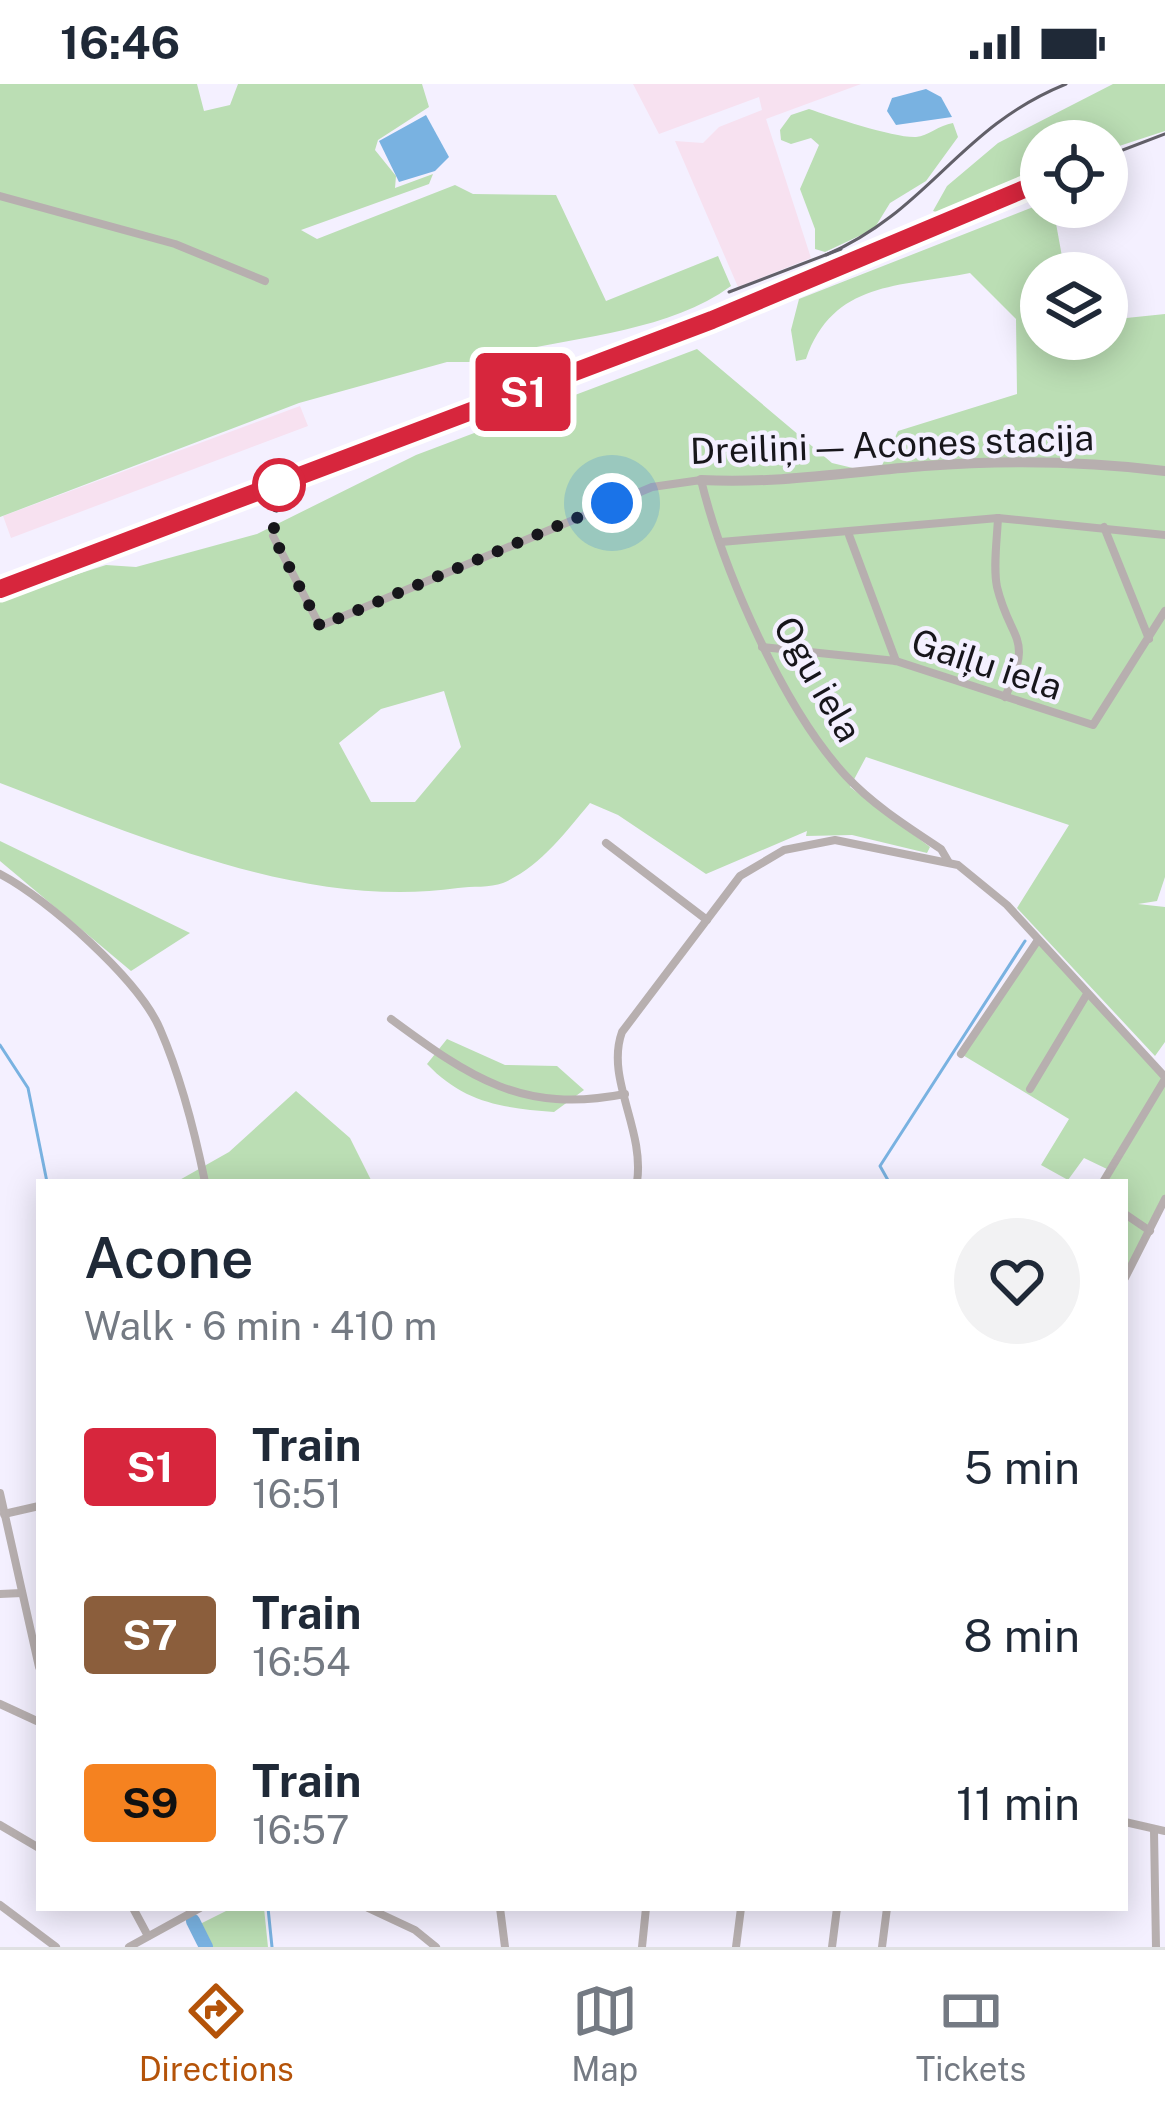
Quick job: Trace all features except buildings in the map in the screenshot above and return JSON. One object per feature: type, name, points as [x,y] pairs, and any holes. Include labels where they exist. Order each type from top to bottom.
[{"type":"street","points":[[0,196],[175,244],[265,281]]},
{"type":"street","name":"Dreiliņi — Acones stacija","points":[[273,536],[320,626],[652,487],[701,480],[787,482],[922,466],[1035,463],[1165,471]]},
{"type":"street","name":"Ogu iela","points":[[701,480],[762,646],[844,774],[986,887],[1165,1078]]},
{"type":"street","points":[[721,542],[849,535],[998,518],[1165,535]]},
{"type":"street","points":[[998,518],[997,586],[1020,641],[1021,663],[1004,697]]},
{"type":"street","points":[[1104,526],[1149,639]]},
{"type":"street","points":[[849,535],[896,662]]},
{"type":"street","name":"Gaiļu iela","points":[[762,646],[896,662],[1093,725],[1165,611]]},
{"type":"street","points":[[638,1179],[640,1148],[616,1064],[622,1033],[740,876],[761,860],[803,844],[836,839],[948,861]]},
{"type":"street","points":[[606,843],[707,920]]},
{"type":"street","points":[[0,874],[54,914],[149,1010],[168,1053],[204,1179]]},
{"type":"street","points":[[961,1054],[1038,940]]},
{"type":"street","points":[[1030,1089],[1087,994]]},
{"type":"street","points":[[391,1018],[477,1078],[511,1095],[565,1102],[625,1094]]},
{"type":"street","points":[[1105,1179],[1165,1078]]},
{"type":"street","points":[[1128,1272],[1165,1199]]},
{"type":"street","points":[[1128,1216],[1150,1231]]},
{"type":"street","points":[[0,1493],[3,1529],[36,1654]]},
{"type":"street","points":[[4,1514],[36,1507]]},
{"type":"street","points":[[0,1594],[22,1593]]},
{"type":"street","points":[[0,1705],[36,1721]]},
{"type":"street","points":[[1128,1823],[1160,1831],[1156,1947]]},
{"type":"street","points":[[0,1825],[36,1846]]},
{"type":"street","points":[[0,1905],[56,1947]]},
{"type":"street","points":[[136,1911],[148,1936]]},
{"type":"street","points":[[129,1947],[194,1911]]},
{"type":"street","points":[[500,1911],[505,1947]]},
{"type":"street","points":[[642,1947],[646,1911]]},
{"type":"street","points":[[736,1947],[741,1911]]},
{"type":"street","points":[[832,1947],[837,1911]]},
{"type":"street","points":[[882,1947],[887,1911]]},
{"type":"street","points":[[390,1912],[436,1947]]},
{"type":"shaded area","points":[[633,84],[861,84],[766,119],[811,258],[738,287],[675,141],[703,143],[719,127],[762,110],[759,97],[659,134]]},
{"type":"shaded area","points":[[300,406],[308,426],[11,538],[3,516]]},
{"type":"green space","points":[[0,84],[197,84],[204,111],[230,105],[238,84],[422,84],[429,107],[378,140],[375,150],[396,176],[395,188],[433,174],[429,184],[301,230],[317,239],[455,185],[473,194],[556,195],[606,301],[718,256],[731,286],[703,303],[641,326],[476,362],[447,362],[299,403],[0,517]]},
{"type":"green space","points":[[1113,84],[1165,84],[1165,131],[1128,143],[1128,120],[1043,120]]},
{"type":"green space","points":[[809,109],[906,136],[920,136],[953,123],[958,137],[926,181],[890,203],[874,229],[825,252],[815,249],[815,229],[800,189],[819,145],[811,138],[791,144],[781,140],[780,130],[791,115]]},
{"type":"green space","points":[[1020,132],[1020,182],[979,194],[943,214],[933,211],[947,186],[998,143]]},
{"type":"green space","points":[[1020,212],[1020,228],[1057,228],[1061,252],[1020,252],[1020,360],[1128,360],[1128,318],[1165,314],[1165,877],[1157,901],[1138,904],[1165,907],[1165,1042],[1155,1056],[1017,908],[1069,825],[866,757],[850,787],[930,847],[927,853],[852,835],[806,836],[807,831],[706,874],[618,815],[590,803],[540,859],[503,883],[400,892],[283,879],[224,864],[0,783],[0,599],[106,565],[136,567],[257,534],[416,455],[697,349],[832,463],[878,474],[898,431],[1017,394],[1016,319],[970,273],[894,286],[851,301],[818,333],[806,359],[796,361],[791,330],[799,299]],"holes":[[[444,691],[461,747],[415,802],[371,802],[339,743],[381,709]]]},
{"type":"green space","points":[[0,841],[190,933],[131,971],[0,861]]},
{"type":"green space","points":[[1038,940],[1165,1078],[1165,1199],[1128,1267],[1128,1179],[1101,1179],[1107,1169],[1084,1158],[1069,1179],[1041,1165],[1069,1119],[961,1054]]},
{"type":"green space","points":[[447,1039],[505,1065],[557,1066],[584,1090],[554,1112],[485,1101],[455,1087],[427,1064]]},
{"type":"green space","points":[[296,1091],[350,1138],[370,1179],[181,1179],[229,1152]]},
{"type":"green space","points":[[226,1911],[264,1911],[268,1947],[200,1947],[190,1929]]},
{"type":"water","points":[[926,89],[941,97],[952,117],[896,125],[887,111],[892,98]]},
{"type":"water","points":[[426,115],[449,157],[435,171],[399,182],[379,141]]},
{"type":"waterway","points":[[887,1179],[880,1166],[1025,941]]},
{"type":"waterway","points":[[0,1045],[28,1088],[46,1179]]},
{"type":"waterway","points":[[268,1911],[272,1947]]},
{"type":"waterway","points":[[193,1921],[206,1947]]},
{"type":"railway","points":[[826,255],[892,215],[998,123],[1066,84]]},
{"type":"railway","points":[[1128,148],[1165,134]]},
{"type":"railway","points":[[0,590],[712,320],[1020,191]]},
{"type":"railway","points":[[729,292],[841,249]]},
{"type":"train","name":"S1","points":[[0,589],[712,320],[1020,191]]},
{"type":"route","points":[[279,485],[273,536],[320,626],[612,503]]}]
